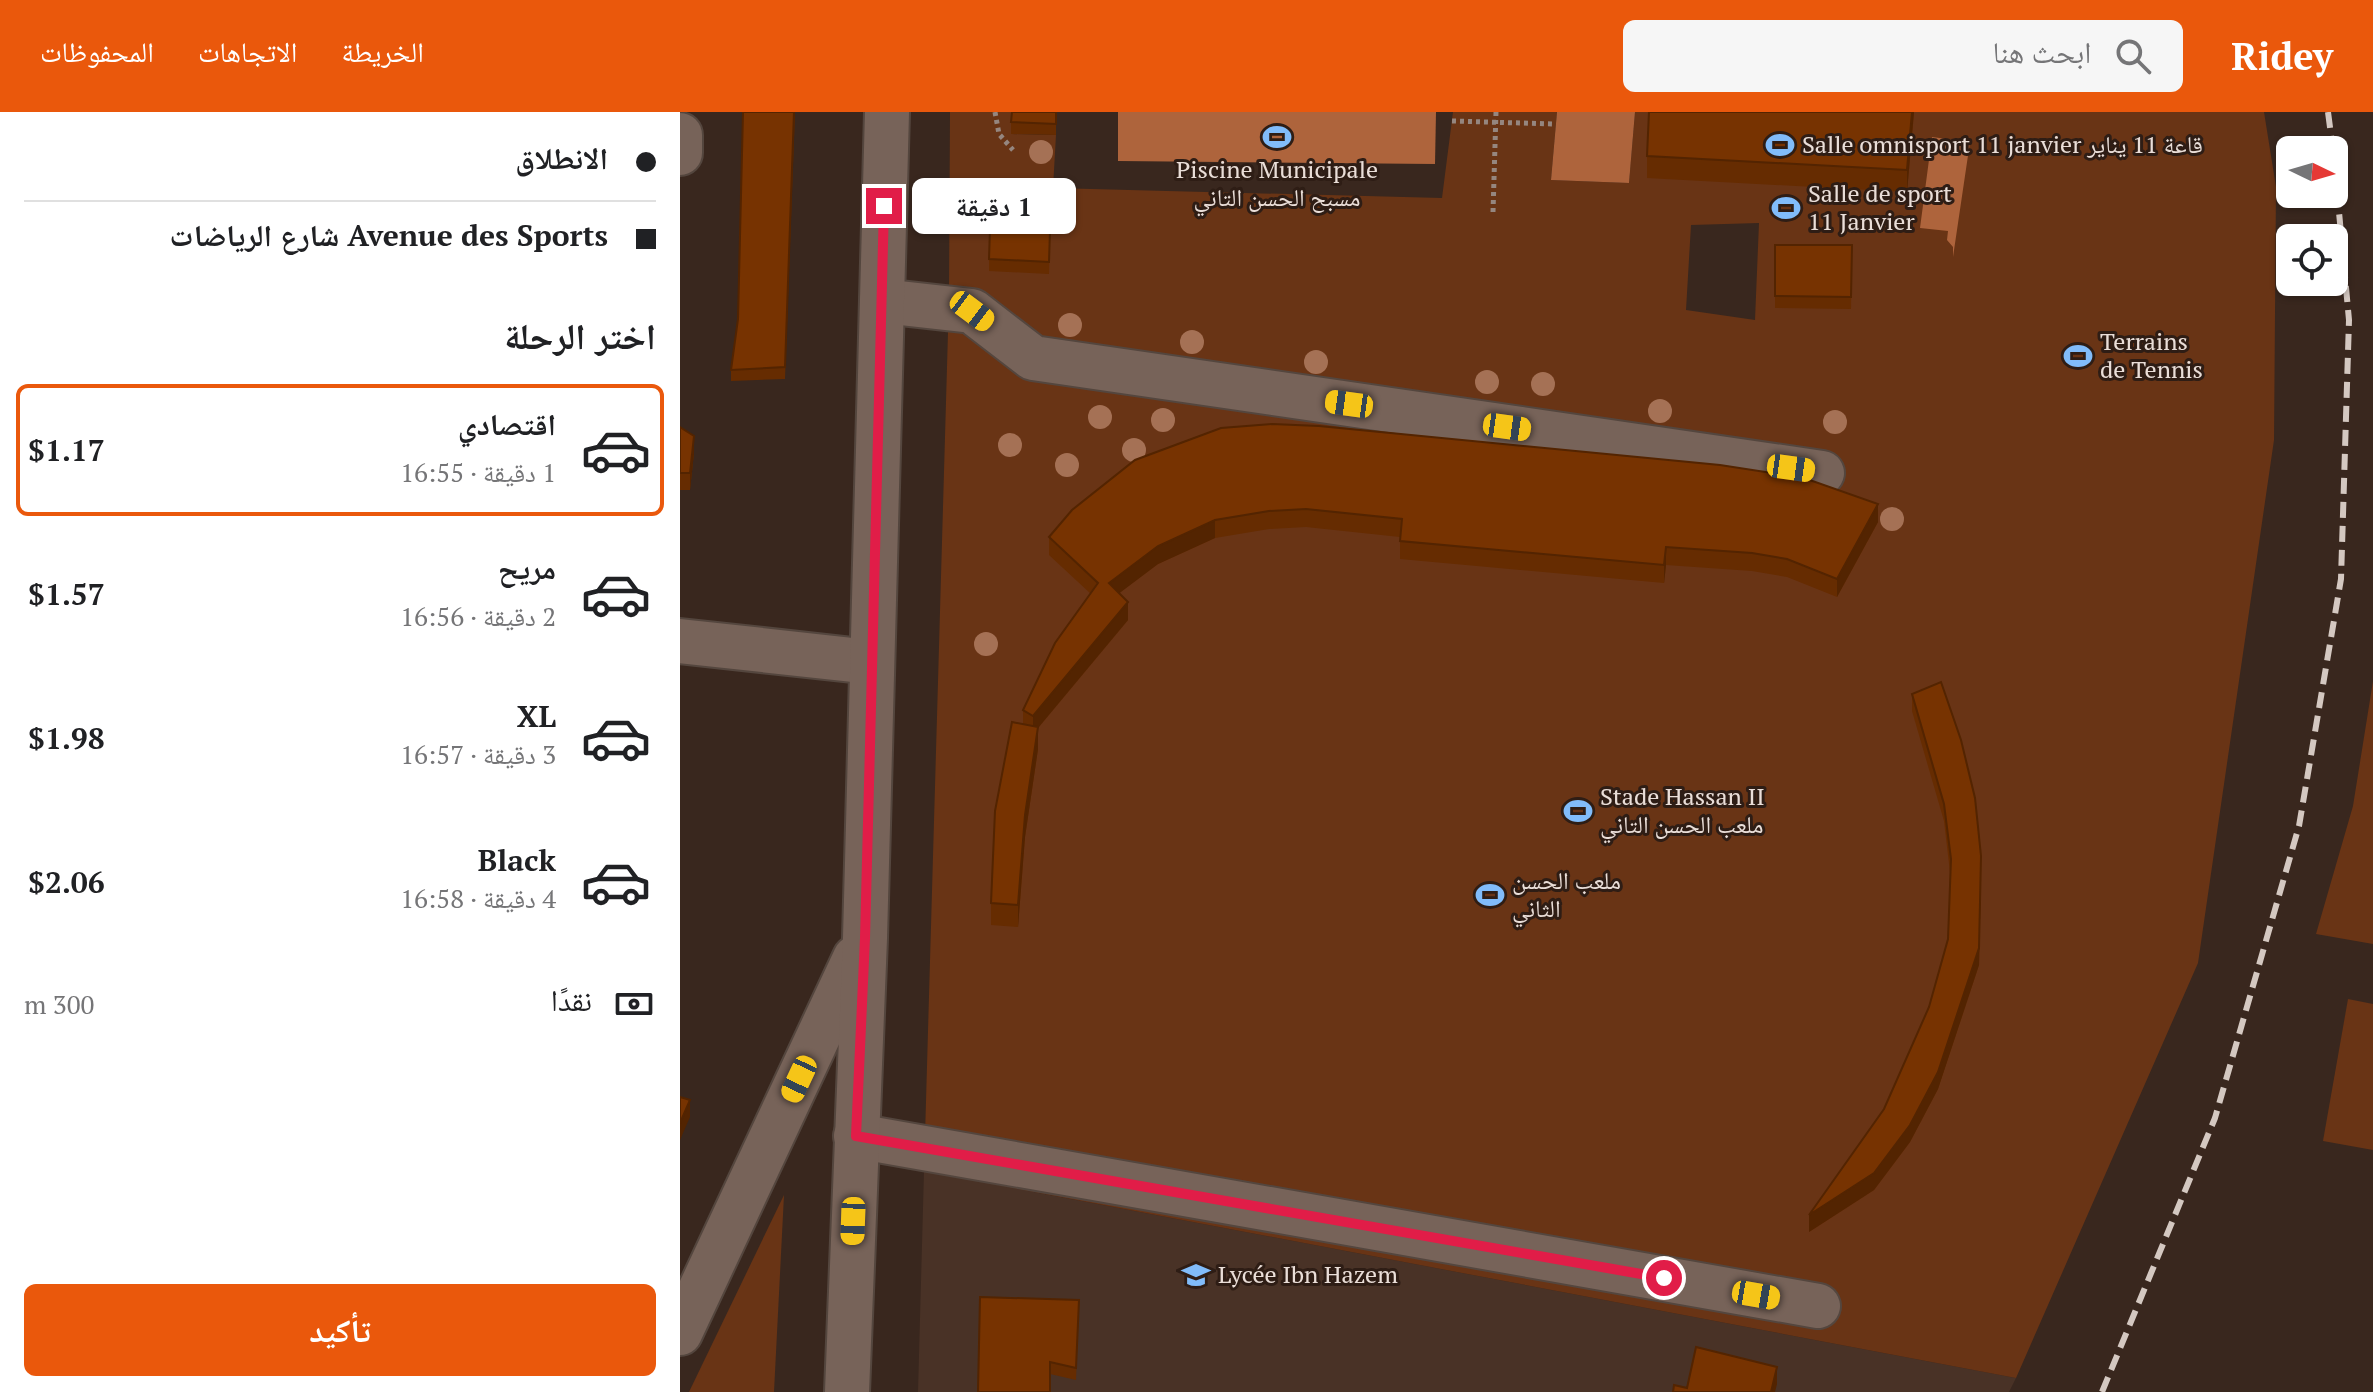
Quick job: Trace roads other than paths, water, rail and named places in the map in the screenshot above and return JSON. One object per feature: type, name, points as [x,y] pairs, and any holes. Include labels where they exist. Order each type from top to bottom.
[{"type":"street","points":[[847,1392],[865,938],[887,112]]},
{"type":"street","points":[[680,135],[680,153]]},
{"type":"street","points":[[882,301],[972,311],[1033,358],[1822,473]]},
{"type":"street","points":[[680,641],[871,662]]},
{"type":"street","points":[[680,1333],[865,938]]},
{"type":"street","points":[[856,1136],[1818,1306]]},
{"type":"railway","points":[[2328,112],[2331,136]]},
{"type":"railway","points":[[2102,1392],[2215,1118],[2299,826],[2341,579],[2349,320],[2339,208]]},
{"type":"place","name":"Piscine Municipale مسبح الحسن التاني","points":[[1277,137]]},
{"type":"place","name":"Salle omnisport 11 janvier قاعة 11 يناير","points":[[1780,145]]},
{"type":"place","name":"Salle de sport 11 Janvier","points":[[1786,208]]},
{"type":"place","name":"Terrains de Tennis","points":[[2078,356]]},
{"type":"place","name":"Stade Hassan II ملعب الحسن التاني","points":[[1578,811]]},
{"type":"place","name":"ملعب الحسن الثاني","points":[[1490,895]]},
{"type":"place","name":"Lycée Ibn Hazem","points":[[1196,1275]]}]
